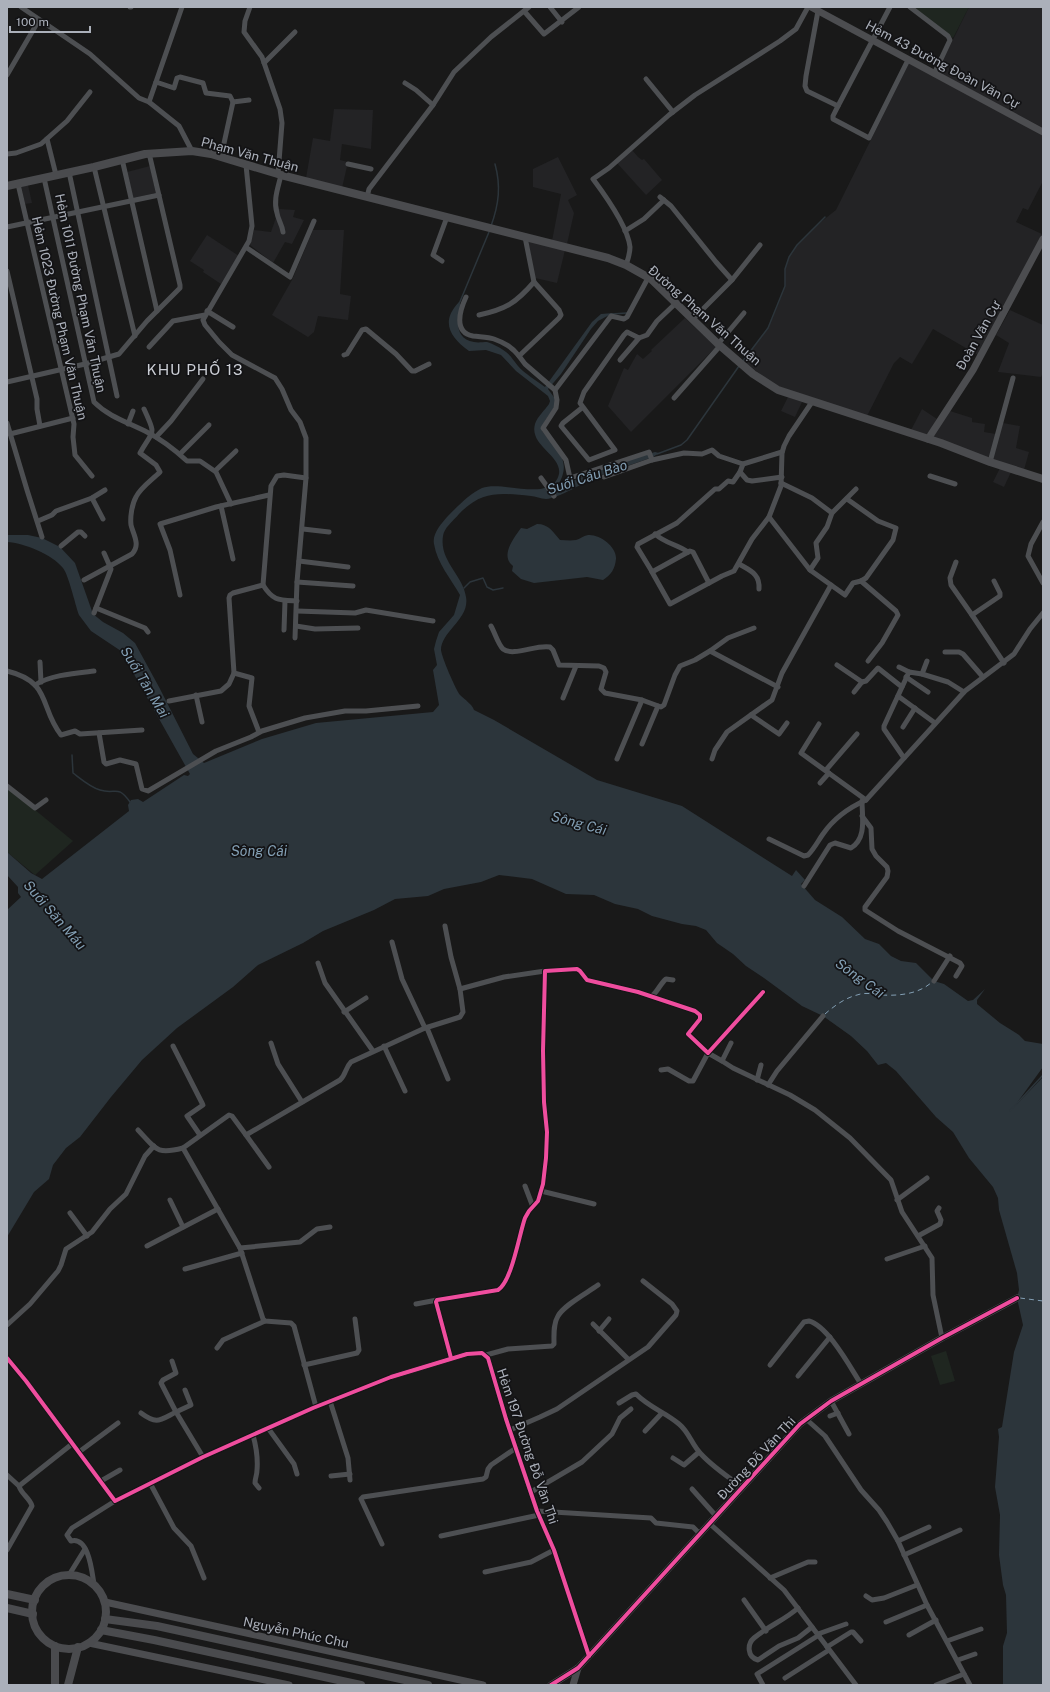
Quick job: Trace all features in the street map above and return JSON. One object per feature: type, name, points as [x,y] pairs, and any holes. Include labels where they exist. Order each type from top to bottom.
[{"type":"main road","name":"Phạm Văn Thuận","points":[[7,186],[94,167],[122,159],[149,154],[192,151],[221,157],[279,174],[484,226]]},
{"type":"main road","name":"Đường Phạm Văn Thuận","points":[[484,226],[608,258],[626,265],[648,278],[719,345],[766,383],[778,390],[928,439],[990,462],[1043,479]]},
{"type":"main road","points":[[70,1575],[81,1577],[94,1584],[105,1602],[105,1619],[101,1630],[89,1643],[78,1647],[66,1648],[55,1646],[39,1633],[33,1614],[35,1600],[42,1588],[60,1576],[70,1575]]},
{"type":"main road","points":[[7,1594],[35,1600]]},
{"type":"main road","points":[[7,1608],[33,1614]]},
{"type":"main road","name":"Nguyễn Phúc Chu","points":[[105,1619],[157,1626],[428,1685]]},
{"type":"main road","points":[[101,1630],[361,1685]]},
{"type":"main road","points":[[55,1646],[55,1685]]},
{"type":"main road","points":[[68,1685],[78,1647]]},
{"type":"street","points":[[21,7],[90,54],[139,98],[149,102],[179,126],[192,151]]},
{"type":"street","points":[[149,102],[182,7]]},
{"type":"street","points":[[250,7],[245,21],[244,32],[256,47],[264,63],[280,109],[282,123],[279,174],[275,202],[276,212],[283,232]]},
{"type":"street","points":[[367,197],[369,189],[433,105],[454,72],[491,37],[529,7]]},
{"type":"street","points":[[550,7],[562,22]]},
{"type":"street","points":[[524,11],[544,34],[562,22],[579,7]]},
{"type":"street","points":[[626,265],[630,254],[630,247],[625,231],[594,179],[695,95],[780,41],[796,29],[810,7]]},
{"type":"street","name":"Hẻm 43 Đường Đoàn Văn Cự","points":[[810,7],[1043,132]]},
{"type":"street","points":[[890,7],[838,106],[833,118],[835,121],[869,138],[908,60]]},
{"type":"street","points":[[910,7],[948,36],[950,40],[934,74]]},
{"type":"street","points":[[818,11],[806,76],[807,91],[838,106]]},
{"type":"street","points":[[7,75],[40,20]]},
{"type":"street","points":[[264,63],[295,32]]},
{"type":"street","points":[[156,82],[174,88],[177,78],[180,77],[203,84],[206,93],[230,96],[233,102],[221,157]]},
{"type":"street","points":[[646,79],[673,112]]},
{"type":"street","points":[[405,83],[416,90],[433,105]]},
{"type":"street","points":[[7,154],[16,153],[42,144],[67,121],[90,92]]},
{"type":"street","points":[[233,102],[249,100]]},
{"type":"street","points":[[47,139],[56,175]]},
{"type":"street","points":[[7,382],[61,368],[85,364],[119,354],[147,320],[180,288],[149,154]]},
{"type":"street","points":[[122,159],[157,311]]},
{"type":"street","points":[[348,164],[371,169]]},
{"type":"street","points":[[246,165],[252,226],[247,248],[203,320],[205,325],[224,348],[232,355],[275,378],[282,388],[291,410],[300,422],[306,438],[306,478],[303,529],[297,582],[295,638]]},
{"type":"street","points":[[94,167],[102,206],[135,336]]},
{"type":"street","points":[[69,172],[117,396]]},
{"type":"street","name":"Hẻm 1011 Đường Phạm Văn Thuận","points":[[44,178],[94,402],[114,417],[154,436],[180,454],[187,461],[198,460],[215,471]]},
{"type":"street","name":"Hẻm 1023 Đường Phạm Văn Thuận","points":[[18,184],[73,418],[75,455],[92,476]]},
{"type":"street","points":[[7,227],[53,216],[159,195]]},
{"type":"street","points":[[625,231],[644,219],[662,198],[671,206],[732,280]]},
{"type":"street","points":[[442,261],[433,255],[447,217]]},
{"type":"street","points":[[247,248],[290,277],[314,221]]},
{"type":"street","points":[[519,356],[561,315],[559,310],[534,282],[525,237]]},
{"type":"street","name":"Đoàn Văn Cự","points":[[928,439],[971,373],[1043,239]]},
{"type":"street","points":[[692,320],[732,280],[760,245]]},
{"type":"street","points":[[7,271],[37,399],[40,426]]},
{"type":"street","points":[[648,278],[627,317],[624,319],[611,316],[556,390],[556,408],[543,428],[566,460],[570,478],[650,453],[652,459]]},
{"type":"street","points":[[479,315],[500,310],[512,304],[526,292],[534,282]]},
{"type":"street","points":[[466,297],[459,314],[460,324],[463,330],[471,335],[493,338],[513,348],[525,364],[556,390]]},
{"type":"street","points":[[620,360],[639,338],[647,335],[657,321],[675,304]]},
{"type":"street","points":[[149,347],[173,321],[206,313],[233,327]]},
{"type":"street","points":[[674,398],[744,313]]},
{"type":"street","points":[[344,355],[347,354],[362,330],[366,329],[396,354],[412,371],[429,364]]},
{"type":"street","points":[[583,408],[561,426],[589,460],[615,450],[580,403],[584,392],[624,334],[627,332],[639,338]]},
{"type":"street","points":[[990,462],[1013,378]]},
{"type":"street","points":[[84,580],[134,552],[136,536],[131,525],[131,514],[136,497],[160,472],[156,465],[140,453],[154,436],[171,422],[203,379]]},
{"type":"street","points":[[743,464],[740,472],[733,482],[728,481],[720,488],[715,489],[677,523],[636,546],[670,604],[722,576],[734,572],[752,539],[769,517],[781,483],[782,452],[789,436],[812,402]]},
{"type":"street","points":[[144,410],[152,426],[154,436]]},
{"type":"street","points":[[128,424],[132,411]]},
{"type":"street","points":[[10,434],[73,418]]},
{"type":"street","points":[[7,423],[10,434],[9,442],[38,521],[42,537]]},
{"type":"street","points":[[180,454],[209,425]]},
{"type":"street","points":[[604,477],[652,459],[684,453],[702,454],[712,450],[719,456],[743,464],[782,452]]},
{"type":"street","points":[[231,504],[215,471],[236,451]]},
{"type":"street","points":[[740,472],[744,479],[750,481],[782,477]]},
{"type":"street","points":[[297,601],[285,601],[273,598],[263,585],[269,495],[271,486],[277,476],[284,475],[306,478]]},
{"type":"street","points":[[930,476],[955,484]]},
{"type":"street","points":[[541,478],[553,496]]},
{"type":"street","points":[[781,483],[812,498],[832,513]]},
{"type":"street","points":[[810,570],[818,558],[816,543],[827,527],[832,513],[856,489]]},
{"type":"street","points":[[38,521],[52,515],[56,511],[92,498],[105,490]]},
{"type":"street","points":[[180,595],[170,550],[160,524],[221,506],[269,495]]},
{"type":"street","points":[[92,498],[103,519]]},
{"type":"street","points":[[769,517],[810,570],[845,595],[853,583],[866,578],[893,540],[896,528],[878,521],[847,498]]},
{"type":"street","points":[[221,506],[233,559]]},
{"type":"street","points":[[1043,522],[1031,544],[1028,556],[1043,583]]},
{"type":"street","points":[[303,529],[329,532]]},
{"type":"street","points":[[61,546],[78,532],[85,536]]},
{"type":"street","points":[[655,534],[662,540],[681,547],[688,552],[693,552],[709,583]]},
{"type":"street","points":[[652,572],[688,552]]},
{"type":"street","points":[[104,553],[111,569],[95,611],[145,628],[148,632]]},
{"type":"street","points":[[299,561],[348,567]]},
{"type":"street","points":[[956,562],[949,581],[1004,663]]},
{"type":"street","points":[[739,564],[752,571],[758,577],[760,581],[759,589]]},
{"type":"street","points":[[861,581],[896,611],[898,615],[879,647],[868,661]]},
{"type":"street","points":[[972,615],[1000,596],[994,581]]},
{"type":"street","points":[[297,582],[353,586]]},
{"type":"street","points":[[168,701],[221,691],[226,688],[234,673],[230,595],[263,585]]},
{"type":"street","points":[[712,759],[715,750],[724,735],[772,700],[782,673],[831,585]]},
{"type":"street","points":[[284,630],[285,601]]},
{"type":"street","points":[[297,611],[355,613],[366,610],[433,621]]},
{"type":"street","points":[[769,839],[806,856],[840,815],[850,806],[864,800],[964,692],[1014,654],[1030,629],[1043,613]]},
{"type":"street","points":[[296,626],[316,629],[358,628]]},
{"type":"street","points":[[491,626],[501,646],[505,650],[512,652],[548,646],[553,650],[559,665],[599,666],[604,668],[606,672],[601,689],[603,692],[642,700],[661,707],[664,705],[680,666],[695,660],[728,638],[754,628]]},
{"type":"street","points":[[710,651],[778,686]]},
{"type":"street","points":[[944,652],[959,652],[963,654],[983,677]]},
{"type":"street","points":[[922,674],[927,661]]},
{"type":"street","points":[[40,662],[41,682]]},
{"type":"street","points":[[837,665],[862,682]]},
{"type":"street","points":[[563,698],[576,666]]},
{"type":"street","points":[[899,667],[909,672],[922,674],[948,682],[964,692]]},
{"type":"street","points":[[854,692],[862,682],[866,681],[878,668],[902,687]]},
{"type":"street","points":[[7,671],[19,675],[36,685],[45,699],[53,721],[61,735],[75,731],[80,734],[142,730]]},
{"type":"street","points":[[36,685],[41,682],[74,674],[94,671]]},
{"type":"street","points":[[904,758],[884,729],[909,672]]},
{"type":"street","points":[[234,673],[252,678],[249,706],[259,732]]},
{"type":"street","points":[[906,677],[928,692]]},
{"type":"street","points":[[196,695],[202,722]]},
{"type":"street","points":[[898,696],[936,722]]},
{"type":"street","points":[[617,759],[642,700]]},
{"type":"street","points":[[99,733],[104,762],[106,764],[120,760],[136,764],[143,791],[151,790],[216,751],[251,737],[259,732],[305,718],[345,711],[366,711],[418,706]]},
{"type":"street","points":[[642,744],[658,706]]},
{"type":"street","points":[[902,727],[915,708]]},
{"type":"street","points":[[751,714],[779,734],[787,723]]},
{"type":"street","points":[[819,724],[801,753],[864,800]]},
{"type":"street","points":[[820,783],[857,734]]},
{"type":"street","points":[[7,786],[35,808],[46,800]]},
{"type":"street","points":[[804,886],[830,845],[835,843],[851,848],[857,843],[862,834],[864,800]]},
{"type":"street","points":[[862,816],[871,828],[872,849],[887,867],[888,871],[887,877],[865,907],[865,910],[898,931],[950,956],[960,963],[962,966],[956,976]]},
{"type":"street","points":[[246,1135],[340,1080],[346,1073],[347,1065],[384,1046],[426,1028],[456,1018],[462,1014],[460,989],[445,926]]},
{"type":"street","points":[[392,942],[402,979],[426,1028],[448,1079]]},
{"type":"street","points":[[934,981],[950,956]]},
{"type":"street","points":[[318,963],[322,978],[344,1012],[373,1051]]},
{"type":"street","points":[[460,989],[504,977],[545,971],[577,969],[580,970],[587,980],[652,996],[695,1011],[700,1015],[700,1019],[688,1034],[708,1053],[732,1068],[815,1110],[850,1138],[891,1180],[902,1212],[932,1258],[933,1295],[942,1338]]},
{"type":"street","points":[[416,1304],[437,1300],[439,1298],[498,1290],[503,1287],[508,1276],[525,1218],[538,1201],[546,1158],[547,1132],[544,1102],[543,1051],[545,971]]},
{"type":"street","points":[[652,996],[656,993],[663,981],[666,979],[673,980]]},
{"type":"street","points":[[661,1070],[668,1069],[693,1081],[708,1053],[763,992]]},
{"type":"street","points":[[344,1012],[366,998]]},
{"type":"street","points":[[768,1085],[776,1071],[823,1016]]},
{"type":"street","points":[[271,1043],[278,1064],[302,1102]]},
{"type":"street","points":[[722,1061],[731,1043]]},
{"type":"street","points":[[173,1046],[202,1102],[202,1105],[187,1116],[200,1135]]},
{"type":"street","points":[[384,1046],[405,1091]]},
{"type":"street","points":[[757,1080],[761,1065]]},
{"type":"street","points":[[138,1130],[154,1146],[164,1152],[183,1148],[228,1115],[232,1116],[269,1167]]},
{"type":"street","points":[[7,1325],[30,1304],[58,1271],[66,1249],[87,1236],[97,1227],[110,1209],[129,1190],[145,1156],[154,1146]]},
{"type":"street","points":[[183,1148],[241,1251],[262,1317],[265,1321]]},
{"type":"street","points":[[897,1200],[927,1178]]},
{"type":"street","points":[[525,1186],[533,1207]]},
{"type":"street","points":[[541,1191],[594,1204]]},
{"type":"street","points":[[170,1200],[183,1227]]},
{"type":"street","points":[[918,1236],[940,1224],[941,1220],[937,1211],[939,1208]]},
{"type":"street","points":[[147,1246],[218,1209]]},
{"type":"street","points":[[70,1213],[87,1236]]},
{"type":"street","points":[[185,1269],[241,1251],[300,1242],[317,1229],[330,1227]]},
{"type":"street","points":[[887,1259],[925,1246]]},
{"type":"street","points":[[510,1430],[540,1418],[557,1409],[628,1359],[648,1347],[676,1315],[677,1311],[672,1304],[643,1281]]},
{"type":"street","points":[[486,1355],[508,1349],[552,1346],[554,1344],[555,1326],[558,1316],[598,1285]]},
{"type":"street","name":"Đường Đỗ Văn Thi","points":[[551,1685],[578,1668],[795,1429],[806,1419],[831,1401],[942,1338],[1017,1298]]},
{"type":"street","points":[[437,1300],[436,1302],[451,1358]]},
{"type":"street","points":[[304,1365],[357,1353],[359,1350],[355,1319]]},
{"type":"street","points":[[599,1331],[609,1319]]},
{"type":"street","points":[[217,1348],[223,1340],[265,1321],[293,1325],[316,1407]]},
{"type":"street","points":[[770,1365],[804,1322],[813,1322],[821,1327],[830,1337],[861,1384]]},
{"type":"street","points":[[593,1324],[628,1359]]},
{"type":"street","points":[[798,1376],[830,1337]]},
{"type":"street","name":"Hẻm 197 Đường Đỗ Văn Thi","points":[[85,1549],[80,1543],[74,1540],[71,1541],[68,1538],[68,1532],[115,1501],[150,1483],[252,1435],[391,1377],[451,1358],[467,1354],[482,1353],[486,1355],[538,1513],[554,1550],[589,1656]]},
{"type":"street","points":[[7,1358],[26,1381],[115,1501]]},
{"type":"street","points":[[172,1361],[176,1374],[163,1380],[161,1383],[176,1412],[203,1457]]},
{"type":"street","points":[[141,1413],[152,1420],[157,1421],[191,1405],[185,1390]]},
{"type":"street","points":[[619,1403],[636,1394],[646,1404],[679,1424],[686,1431],[691,1442],[699,1452],[714,1466],[742,1487]]},
{"type":"street","points":[[831,1401],[849,1434]]},
{"type":"street","points":[[330,1402],[348,1458],[350,1480]]},
{"type":"street","points":[[531,1492],[582,1462],[607,1440],[612,1434],[620,1418],[631,1409]]},
{"type":"street","points":[[644,1431],[662,1413]]},
{"type":"street","points":[[830,1416],[838,1413]]},
{"type":"street","points":[[806,1419],[825,1436],[861,1490],[881,1513],[898,1541],[917,1585],[970,1685]]},
{"type":"street","points":[[79,1452],[118,1423]]},
{"type":"street","points":[[268,1428],[294,1464],[297,1474]]},
{"type":"street","points":[[252,1435],[256,1445],[258,1471],[255,1483],[259,1488]]},
{"type":"street","points":[[20,1486],[72,1444]]},
{"type":"street","points":[[382,1544],[361,1499],[363,1496],[483,1479],[486,1477],[491,1465],[516,1448]]},
{"type":"street","points":[[673,1458],[684,1465],[699,1452]]},
{"type":"street","points":[[101,1481],[120,1470]]},
{"type":"street","points":[[331,1476],[350,1474]]},
{"type":"street","points":[[7,1475],[20,1486],[21,1491],[32,1506],[8,1548]]},
{"type":"street","points":[[150,1483],[174,1528],[191,1546],[204,1578]]},
{"type":"street","points":[[692,1489],[716,1516]]},
{"type":"street","points":[[441,1536],[538,1513],[651,1518],[656,1523],[693,1527],[700,1534]]},
{"type":"street","points":[[710,1524],[784,1590],[856,1685]]},
{"type":"street","points":[[898,1541],[929,1527]]},
{"type":"street","points":[[904,1555],[960,1530]]},
{"type":"street","points":[[70,1575],[85,1549],[90,1556],[94,1584]]},
{"type":"street","points":[[485,1572],[531,1562],[554,1550]]},
{"type":"street","points":[[770,1578],[800,1564],[814,1562]]},
{"type":"street","points":[[866,1596],[872,1600],[884,1598],[917,1585]]},
{"type":"street","points":[[744,1600],[766,1631]]},
{"type":"street","name":"Nguyễn Phúc Chu","points":[[105,1602],[483,1685]]},
{"type":"street","points":[[886,1622],[927,1605]]},
{"type":"street","points":[[798,1608],[754,1638],[749,1648],[750,1654],[754,1659],[758,1660],[779,1646],[794,1640],[812,1627]]},
{"type":"street","points":[[909,1634],[936,1620]]},
{"type":"street","points":[[763,1685],[756,1674],[818,1634],[846,1624]]},
{"type":"street","points":[[947,1641],[981,1629]]},
{"type":"street","points":[[785,1678],[851,1632],[853,1632],[861,1641]]},
{"type":"street","points":[[89,1643],[289,1685]]},
{"type":"street","points":[[958,1660],[975,1654]]},
{"type":"street","name":"Đường Đỗ Văn Thi","points":[[573,1685],[578,1668]]},
{"type":"street","points":[[936,1685],[964,1674]]},
{"type":"shaded area","points":[[913,7],[969,7],[953,38]]},
{"type":"shaded area","points":[[969,7],[1043,7],[1043,128],[937,72]]},
{"type":"shaded area","points":[[909,63],[1043,135],[1043,181],[1028,210],[1023,208],[1016,222],[1042,234],[978,355],[933,329],[912,364],[900,357],[894,363],[867,416],[780,387],[743,361],[768,328],[785,286],[785,269],[789,257],[797,245],[812,229],[836,210]]},
{"type":"shaded area","points":[[334,109],[373,110],[371,149],[342,144],[340,160],[348,162],[342,188],[306,178],[313,138],[330,141]]},
{"type":"shaded area","points":[[632,150],[642,160],[644,159],[662,180],[646,195],[617,163]]},
{"type":"shaded area","points":[[558,157],[577,195],[568,200],[574,213],[567,244],[552,241],[561,194],[533,187],[533,169]]},
{"type":"shaded area","points":[[150,166],[156,193],[133,198],[127,172]]},
{"type":"shaded area","points":[[28,185],[32,203],[25,204],[21,186]]},
{"type":"shaded area","points":[[279,209],[295,210],[293,217],[304,220],[292,244],[285,242],[273,263],[250,245],[254,230],[271,232]]},
{"type":"shaded area","points":[[313,230],[344,230],[340,294],[351,296],[348,320],[318,316],[314,332],[308,337],[272,315],[292,280]]},
{"type":"shaded area","points":[[207,235],[239,256],[221,284],[190,261]]},
{"type":"shaded area","points":[[528,241],[565,250],[557,283],[535,278]]},
{"type":"shaded area","points":[[1010,310],[1043,325],[1043,372],[1041,377],[998,372],[1009,343],[996,335]]},
{"type":"shaded area","points":[[685,318],[716,347],[631,432],[608,406],[624,368],[628,370],[637,354],[643,359]]},
{"type":"shaded area","points":[[788,397],[802,402],[795,417],[781,411]]},
{"type":"shaded area","points":[[922,409],[937,419],[927,435],[911,430]]},
{"type":"shaded area","points":[[950,411],[972,418],[972,422],[985,424],[984,432],[996,434],[989,458],[932,437]]},
{"type":"shaded area","points":[[1003,423],[1020,426],[1016,448],[1029,452],[1024,470],[992,459]]},
{"type":"shaded area","points":[[1000,468],[1011,472],[1004,487],[993,482]]},
{"type":"shaded area","points":[[7,787],[73,841],[35,875],[7,852]]},
{"type":"shaded area","points":[[946,1351],[955,1381],[940,1385],[931,1356]]},
{"type":"water","name":"Sông Cái","points":[[459,302],[461,305],[458,328],[463,337],[474,342],[487,342],[502,349],[524,372],[545,387],[592,322],[601,314],[613,313],[598,321],[591,329],[561,374],[548,389],[556,400],[544,423],[542,431],[558,451],[564,463],[562,478],[557,487],[618,463],[655,452],[659,453],[653,457],[596,477],[551,498],[544,499],[533,496],[510,494],[484,497],[467,506],[449,525],[443,536],[444,553],[464,589],[466,605],[464,612],[445,637],[441,650],[449,673],[460,695],[474,710],[494,720],[597,780],[682,806],[792,876],[796,870],[805,880],[801,884],[815,900],[842,917],[865,939],[879,944],[891,956],[901,961],[916,963],[934,981],[944,984],[968,1001],[973,1000],[985,989],[977,1000],[977,1004],[1025,1041],[1043,1044],[1043,1067],[1014,1107],[1043,1077],[1043,1685],[1003,1685],[1003,1646],[1007,1633],[1006,1595],[1003,1585],[999,1555],[1000,1515],[995,1487],[999,1437],[998,1429],[1002,1427],[1014,1352],[1023,1325],[1017,1298],[1019,1290],[1017,1273],[999,1210],[998,1198],[993,1187],[969,1158],[953,1132],[936,1117],[896,1071],[886,1063],[878,1065],[867,1051],[851,1036],[823,1016],[802,1006],[746,966],[733,954],[717,943],[706,930],[696,926],[652,916],[638,909],[615,904],[594,895],[566,894],[532,879],[499,875],[481,882],[444,889],[428,896],[395,899],[374,910],[323,931],[303,943],[258,965],[233,987],[177,1028],[142,1060],[80,1137],[66,1148],[53,1165],[49,1179],[34,1192],[7,1237],[7,910],[21,897],[18,893],[18,887],[7,875],[7,852],[31,873],[42,879],[129,811],[128,805],[131,800],[138,799],[143,802],[184,775],[188,776],[190,774],[121,651],[91,631],[79,615],[70,583],[63,568],[52,558],[37,550],[7,542],[7,535],[28,535],[42,538],[60,547],[75,563],[93,614],[103,622],[123,633],[135,643],[193,754],[204,763],[262,739],[316,723],[433,712],[439,705],[433,670],[437,665],[434,649],[439,632],[454,615],[460,595],[438,558],[434,544],[434,537],[438,529],[459,505],[482,488],[500,486],[542,489],[550,486],[556,481],[559,473],[558,466],[554,459],[537,440],[535,432],[536,421],[549,404],[550,401],[548,396],[516,371],[501,355],[486,350],[469,351],[462,346],[452,335],[449,323],[453,309]]},
{"type":"water","points":[[537,524],[548,527],[560,540],[576,540],[588,535],[593,535],[602,539],[611,546],[616,554],[615,566],[603,580],[587,577],[534,583],[521,579],[512,571],[513,566],[509,562],[508,557],[509,547],[521,528],[527,529]]},
{"type":"waterway","points":[[491,226],[496,210],[498,195],[498,180],[495,164]]},
{"type":"waterway","name":"Suối Cầu Bào","points":[[743,361],[768,328],[785,286],[785,269],[789,257],[797,245],[825,217]]},
{"type":"waterway","points":[[459,304],[489,232]]},
{"type":"waterway","points":[[611,314],[627,313]]},
{"type":"waterway","name":"Suối Cầu Bào","points":[[657,454],[681,445],[687,440],[739,366]]},
{"type":"waterway","points":[[464,588],[470,582],[483,578],[487,587],[493,590],[503,588]]},
{"type":"waterway","points":[[72,755],[73,773],[96,789],[122,793],[130,802]]},
{"type":"waterway","points":[[1010,1111],[1043,1075]]},
{"type":"ferry route","points":[[825,1014],[848,998],[860,994],[866,993],[888,995],[915,992],[932,982]]},
{"type":"ferry route","points":[[1020,1298],[1043,1301]]},
{"type":"cycle path","points":[[451,1358],[436,1302],[437,1300],[498,1290],[503,1285],[511,1268],[525,1218],[538,1201],[543,1184],[547,1132],[544,1102],[543,1051],[545,971],[577,969],[587,980],[638,992],[695,1011],[700,1015],[700,1019],[688,1034],[708,1053],[763,992]]},
{"type":"cycle path","points":[[551,1685],[578,1668],[800,1424],[831,1401],[942,1338],[1017,1298]]},
{"type":"cycle path","points":[[7,1358],[26,1381],[115,1501],[203,1457],[313,1408],[391,1377],[467,1354],[482,1353],[488,1358],[506,1419],[537,1511],[554,1550],[589,1656]]},
{"type":"district","name":"KHU PHỐ 13","points":[[195,370]]},
{"type":"water label","name":"Suối Tân Mai","points":[[145,682]]},
{"type":"water label","name":"Suối Săn Máu","points":[[55,915]]}]
